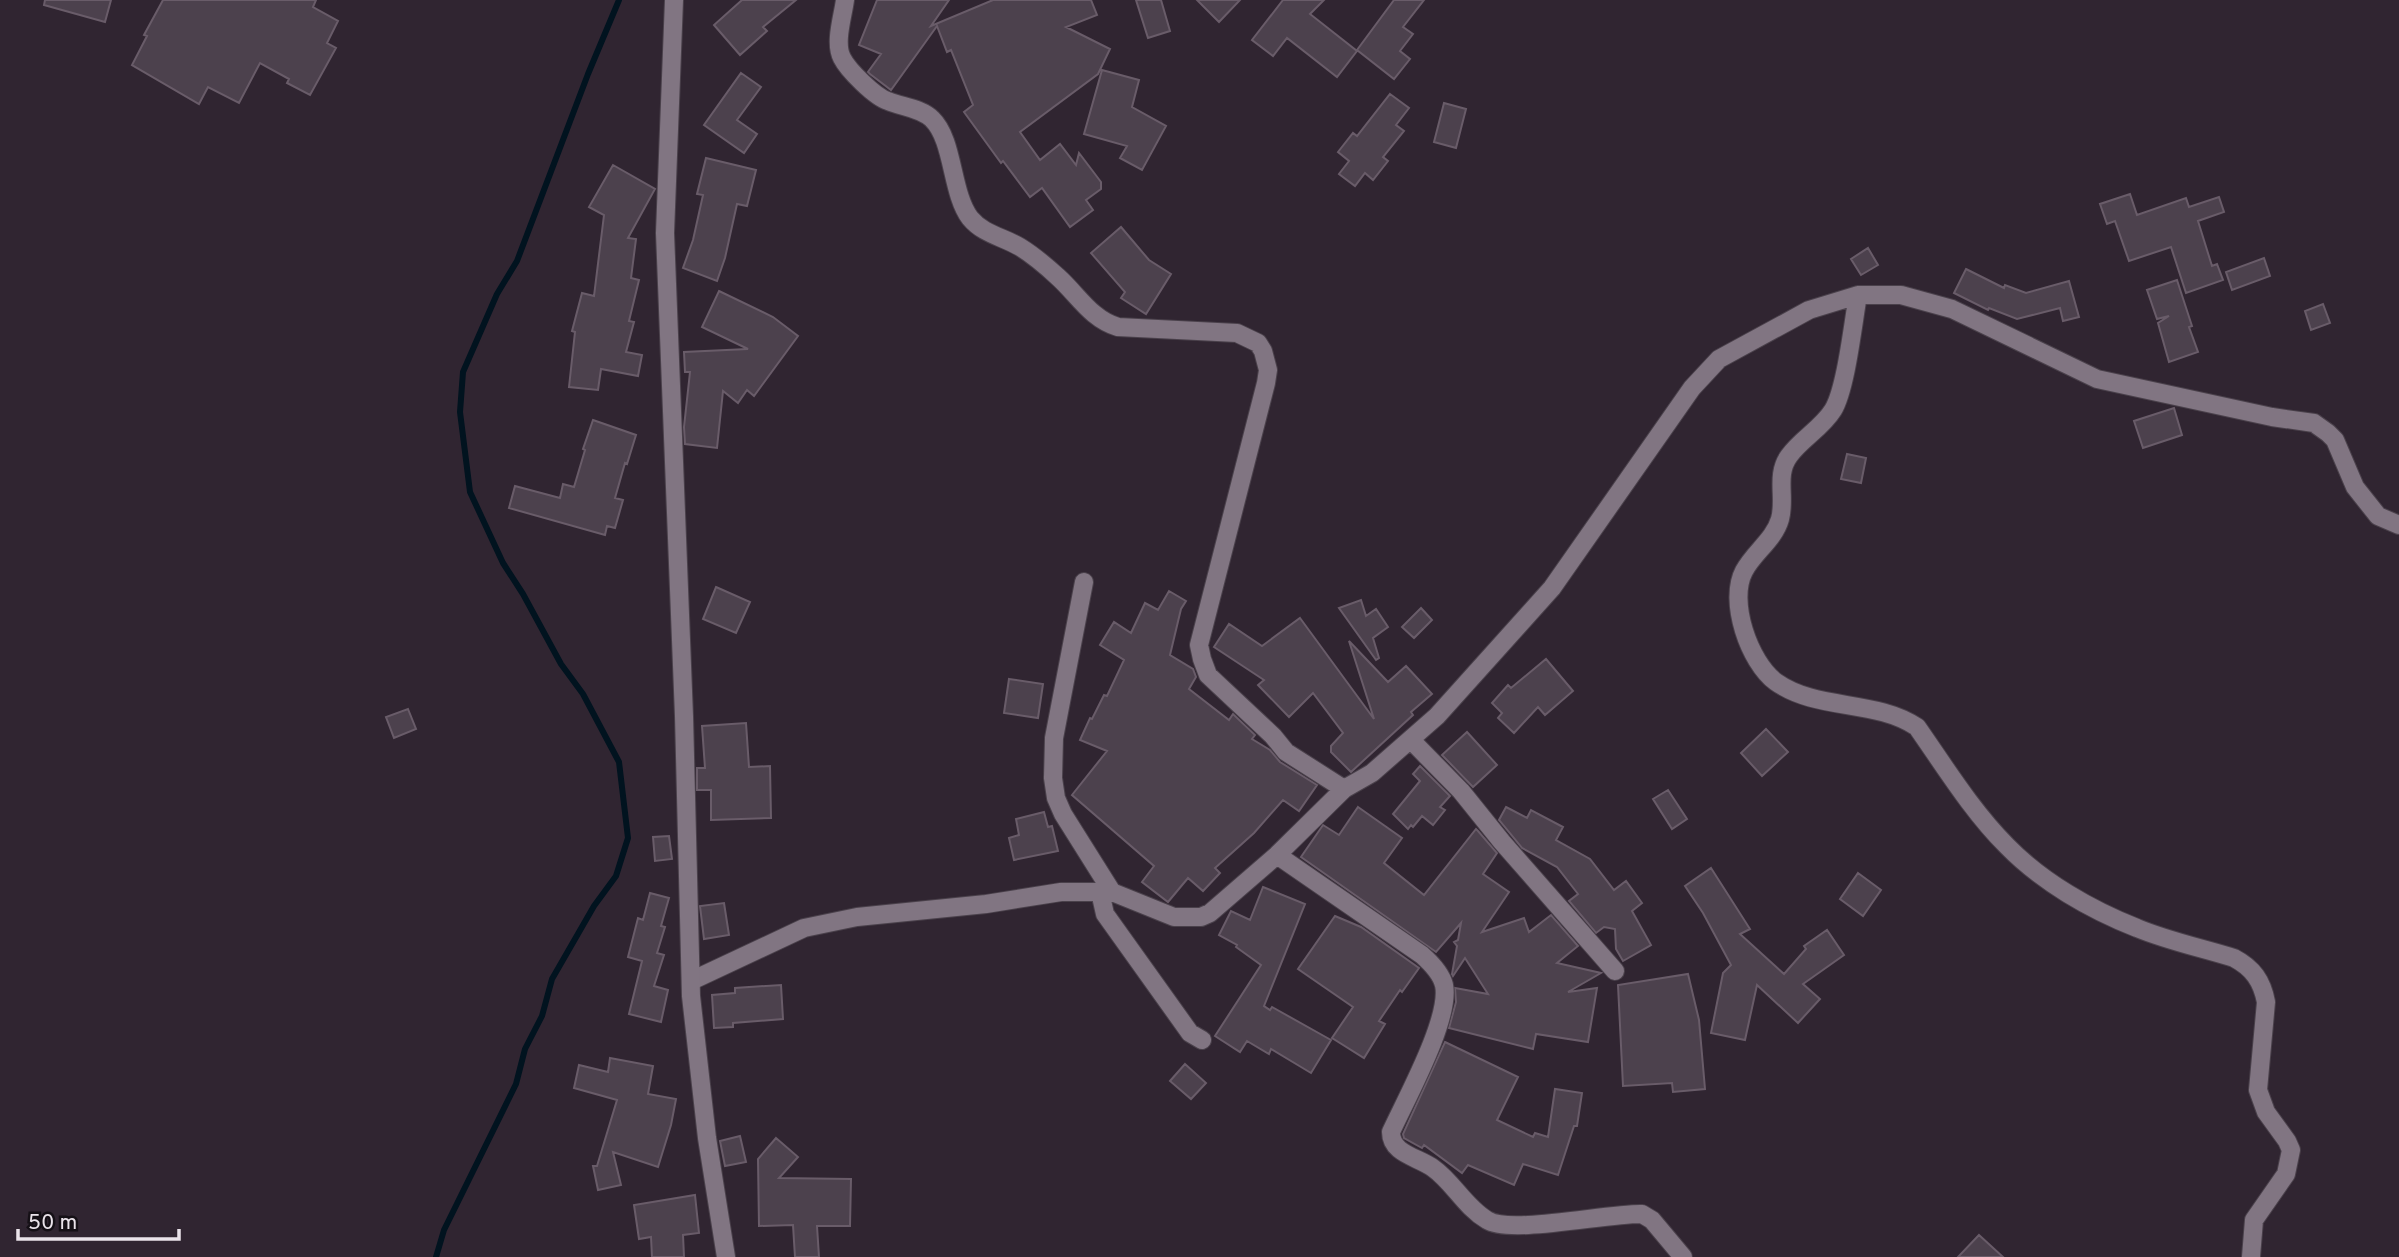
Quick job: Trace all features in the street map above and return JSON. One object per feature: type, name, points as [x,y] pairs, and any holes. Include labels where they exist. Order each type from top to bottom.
[{"type":"street","points":[[674,0],[665,233],[684,716],[691,981],[708,1138],[726,1257]]},
{"type":"street","points":[[845,0],[840,47],[843,60],[881,99],[922,112],[932,118],[944,140],[962,201],[970,218],[980,227],[1018,246],[1038,260],[1097,318],[1106,323],[1118,327],[1237,333],[1258,343],[1268,370],[1266,383],[1199,645],[1208,675],[1286,752],[1345,789]]},
{"type":"street","points":[[691,981],[804,928],[857,917],[986,904],[1061,892],[1106,892],[1174,917],[1201,917],[1210,912],[1277,855],[1345,789],[1372,772],[1437,716],[1552,589],[1692,388],[1719,359],[1809,310],[1858,296],[1901,295],[1952,309],[2097,379],[2272,417],[2314,423],[2335,440],[2356,487],[2378,516],[2399,525]]},
{"type":"street","points":[[1858,296],[1840,389],[1833,410],[1789,456],[1784,466],[1780,520],[1774,533],[1746,567],[1741,578],[1738,590],[1740,611],[1755,657],[1768,674],[1790,690],[1886,713],[1917,727],[1978,813],[2008,847],[2038,873],[2088,905],[2137,929],[2234,958],[2247,965],[2257,976],[2264,988],[2266,1002],[2258,1090],[2266,1112],[2291,1150],[2286,1174],[2254,1220],[2251,1257]]},
{"type":"street","points":[[1084,582],[1054,738],[1053,778],[1056,798],[1106,892],[1105,914],[1190,1033],[1194,1038],[1202,1040]]},
{"type":"street","points":[[1410,740],[1461,791],[1615,971]]},
{"type":"street","points":[[1277,855],[1422,955],[1435,967],[1444,983],[1445,998],[1441,1021],[1391,1132],[1391,1141],[1396,1148],[1434,1168],[1488,1221],[1510,1226],[1642,1214],[1652,1220],[1683,1257]]},
{"type":"building","points":[[45,0],[111,0],[105,22],[44,5]]},
{"type":"building","points":[[163,0],[316,0],[313,7],[338,21],[327,43],[336,48],[310,95],[287,83],[289,79],[260,63],[239,103],[208,87],[199,104],[132,65]]},
{"type":"building","points":[[742,0],[796,0],[763,27],[767,31],[740,55],[714,25]]},
{"type":"building","points":[[877,0],[949,0],[931,26],[993,0],[1091,0],[1097,15],[1066,27],[1110,49],[1098,74],[1020,132],[1040,160],[1060,144],[1076,165],[1079,153],[1101,182],[1101,189],[1086,200],[1093,210],[1070,227],[1042,188],[1030,197],[1003,161],[1001,163],[964,112],[973,105],[951,50],[947,52],[937,26],[891,90],[870,74],[868,72],[881,54],[859,45]]},
{"type":"building","points":[[1136,0],[1161,0],[1170,31],[1148,38]]},
{"type":"building","points":[[1197,0],[1240,0],[1219,22]]},
{"type":"building","points":[[1283,0],[1324,0],[1310,14],[1357,51],[1337,77],[1287,38],[1273,56],[1252,40]]},
{"type":"building","points":[[1394,0],[1424,0],[1403,27],[1413,34],[1400,51],[1410,59],[1394,79],[1357,50]]},
{"type":"building","points":[[1102,70],[1139,80],[1132,107],[1166,126],[1142,170],[1120,158],[1127,146],[1084,134]]},
{"type":"building","points":[[741,73],[761,87],[737,120],[757,134],[744,153],[704,125]]},
{"type":"building","points":[[1390,94],[1409,108],[1396,125],[1404,131],[1383,157],[1388,161],[1373,180],[1365,173],[1355,186],[1339,174],[1349,161],[1338,152],[1353,133],[1357,136]]},
{"type":"building","points":[[1444,103],[1466,109],[1456,148],[1434,142]]},
{"type":"building","points":[[706,158],[756,170],[747,206],[737,204],[717,281],[683,268],[693,240],[703,195],[697,194]]},
{"type":"building","points":[[613,165],[655,189],[628,238],[636,239],[631,278],[639,280],[629,321],[634,322],[626,352],[642,355],[638,376],[601,369],[598,390],[569,387],[575,332],[572,331],[582,293],[594,296],[604,215],[589,207]]},
{"type":"building","points":[[2130,194],[2137,215],[2186,198],[2189,207],[2219,197],[2224,212],[2198,221],[2212,266],[2217,264],[2223,280],[2186,293],[2171,247],[2129,261],[2115,221],[2107,224],[2100,204]]},
{"type":"building","points":[[1121,227],[1149,260],[1171,274],[1146,314],[1121,298],[1125,292],[1091,253]]},
{"type":"building","points":[[1868,248],[1878,265],[1861,275],[1851,259]]},
{"type":"building","points":[[2264,258],[2270,276],[2232,290],[2226,272]]},
{"type":"building","points":[[1966,269],[2004,288],[2005,285],[2026,293],[2069,281],[2079,317],[2063,321],[2060,308],[2017,319],[1989,308],[1988,310],[1954,293]]},
{"type":"building","points":[[2177,280],[2198,352],[2169,362],[2158,323],[2169,316],[2157,319],[2147,290]]},
{"type":"building","points":[[719,291],[773,317],[798,336],[754,396],[747,390],[738,403],[723,391],[717,448],[685,444],[684,427],[690,372],[685,372],[684,352],[748,349],[702,327]]},
{"type":"building","points":[[2323,304],[2330,323],[2311,330],[2305,311]]},
{"type":"building","points":[[2174,408],[2182,435],[2143,448],[2134,421]]},
{"type":"building","points":[[593,420],[636,435],[615,498],[623,500],[615,528],[607,526],[605,535],[509,508],[515,486],[560,498],[563,484],[574,487]]},
{"type":"building","points":[[1847,454],[1866,458],[1861,483],[1841,479]]},
{"type":"building","points":[[716,587],[750,602],[736,633],[703,619]]},
{"type":"building","points":[[1169,591],[1186,601],[1181,609],[1170,655],[1193,669],[1196,677],[1189,689],[1229,720],[1233,714],[1255,735],[1252,739],[1270,750],[1280,762],[1317,785],[1299,811],[1283,800],[1254,833],[1215,868],[1220,873],[1203,891],[1188,878],[1168,902],[1142,882],[1154,866],[1072,795],[1107,751],[1080,740],[1104,695],[1107,696],[1124,660],[1100,645],[1114,622],[1131,633],[1145,603],[1158,610]]},
{"type":"building","points":[[1361,600],[1366,616],[1376,609],[1388,627],[1373,638],[1379,658],[1376,660],[1339,608]]},
{"type":"building","points":[[1421,608],[1432,620],[1414,638],[1402,627]]},
{"type":"building","points":[[1300,618],[1374,719],[1349,641],[1388,682],[1406,666],[1432,694],[1351,772],[1331,752],[1331,746],[1343,733],[1313,693],[1289,717],[1258,685],[1264,680],[1214,647],[1229,624],[1262,646]]},
{"type":"building","points":[[1546,659],[1573,691],[1545,715],[1538,707],[1514,733],[1498,718],[1502,713],[1492,703],[1508,685],[1511,688]]},
{"type":"building","points":[[1009,679],[1043,684],[1038,718],[1004,713]]},
{"type":"building","points":[[408,709],[416,729],[394,738],[386,717]]},
{"type":"building","points":[[746,723],[749,767],[770,766],[771,818],[711,820],[711,790],[697,790],[697,768],[705,768],[702,726]]},
{"type":"building","points":[[1766,729],[1788,752],[1762,776],[1741,753]]},
{"type":"building","points":[[1467,732],[1497,765],[1473,787],[1442,755]]},
{"type":"building","points":[[1420,766],[1450,796],[1440,807],[1445,810],[1433,825],[1422,816],[1408,829],[1393,814],[1420,781],[1413,774]]},
{"type":"building","points":[[1668,790],[1687,819],[1672,829],[1653,799]]},
{"type":"building","points":[[1358,807],[1402,838],[1384,863],[1424,895],[1476,829],[1478,831],[1497,853],[1483,874],[1509,892],[1482,932],[1524,918],[1529,932],[1551,915],[1578,946],[1557,963],[1601,973],[1568,992],[1597,988],[1588,1042],[1536,1034],[1533,1049],[1449,1028],[1456,1002],[1455,988],[1488,994],[1465,958],[1453,976],[1452,974],[1457,946],[1454,942],[1458,940],[1461,923],[1436,952],[1301,857],[1323,825],[1339,835]]},
{"type":"building","points":[[1506,807],[1527,818],[1531,810],[1563,827],[1556,840],[1590,859],[1614,890],[1626,881],[1642,903],[1632,911],[1651,945],[1623,961],[1616,949],[1615,929],[1604,927],[1596,933],[1569,901],[1578,894],[1557,867],[1522,848],[1499,820]]},
{"type":"building","points":[[1044,812],[1048,827],[1052,826],[1058,851],[1014,860],[1009,838],[1019,835],[1016,819]]},
{"type":"building","points":[[669,836],[672,859],[655,861],[653,837]]},
{"type":"building","points":[[1711,868],[1750,929],[1740,934],[1784,974],[1806,949],[1804,946],[1827,930],[1844,955],[1803,984],[1820,999],[1798,1023],[1757,985],[1745,1040],[1711,1033],[1723,973],[1731,965],[1685,886]]},
{"type":"building","points":[[1858,873],[1881,890],[1863,916],[1840,899]]},
{"type":"building","points":[[1263,887],[1305,904],[1264,1006],[1270,1010],[1272,1007],[1331,1040],[1311,1073],[1271,1049],[1269,1054],[1247,1041],[1240,1052],[1215,1036],[1261,965],[1236,947],[1237,945],[1219,935],[1231,911],[1250,920]]},
{"type":"building","points":[[650,893],[669,898],[661,926],[665,927],[657,953],[664,955],[654,986],[668,990],[661,1022],[629,1014],[642,961],[628,957],[638,918],[643,920]]},
{"type":"building","points":[[724,903],[729,935],[704,939],[700,906]]},
{"type":"building","points":[[1335,916],[1361,927],[1419,968],[1379,1021],[1385,1024],[1364,1058],[1332,1038],[1353,1007],[1298,969]]},
{"type":"building","points":[[1688,974],[1699,1020],[1705,1089],[1673,1092],[1672,1083],[1623,1086],[1618,985]]},
{"type":"building","points":[[781,985],[783,1019],[733,1023],[733,1027],[714,1028],[712,995],[735,993],[735,988]]},
{"type":"building","points":[[1445,1042],[1518,1077],[1497,1120],[1533,1137],[1535,1133],[1548,1137],[1555,1089],[1582,1093],[1577,1126],[1574,1126],[1558,1175],[1523,1164],[1514,1185],[1468,1165],[1462,1173],[1424,1145],[1422,1148],[1404,1138],[1403,1134]]},
{"type":"building","points":[[610,1058],[653,1066],[648,1094],[676,1099],[658,1167],[613,1152],[621,1185],[598,1190],[593,1166],[597,1166],[617,1100],[574,1088],[579,1065],[608,1072]]},
{"type":"building","points":[[1185,1064],[1206,1083],[1191,1099],[1170,1081]]},
{"type":"building","points":[[740,1136],[746,1162],[725,1166],[720,1141]]},
{"type":"building","points":[[776,1138],[798,1157],[779,1178],[851,1179],[850,1226],[817,1226],[819,1257],[795,1257],[793,1225],[759,1226],[758,1159]]},
{"type":"building","points":[[695,1195],[699,1233],[683,1235],[684,1257],[652,1257],[651,1237],[639,1239],[634,1205]]},
{"type":"building","points":[[1979,1235],[2003,1257],[1958,1257]]},
{"type":"waterway","points":[[436,1257],[444,1230],[516,1084],[525,1049],[542,1016],[552,979],[594,906],[616,876],[628,838],[619,762],[583,694],[561,664],[503,563],[470,492],[460,412],[463,372],[497,294],[517,261],[619,0]]}]
